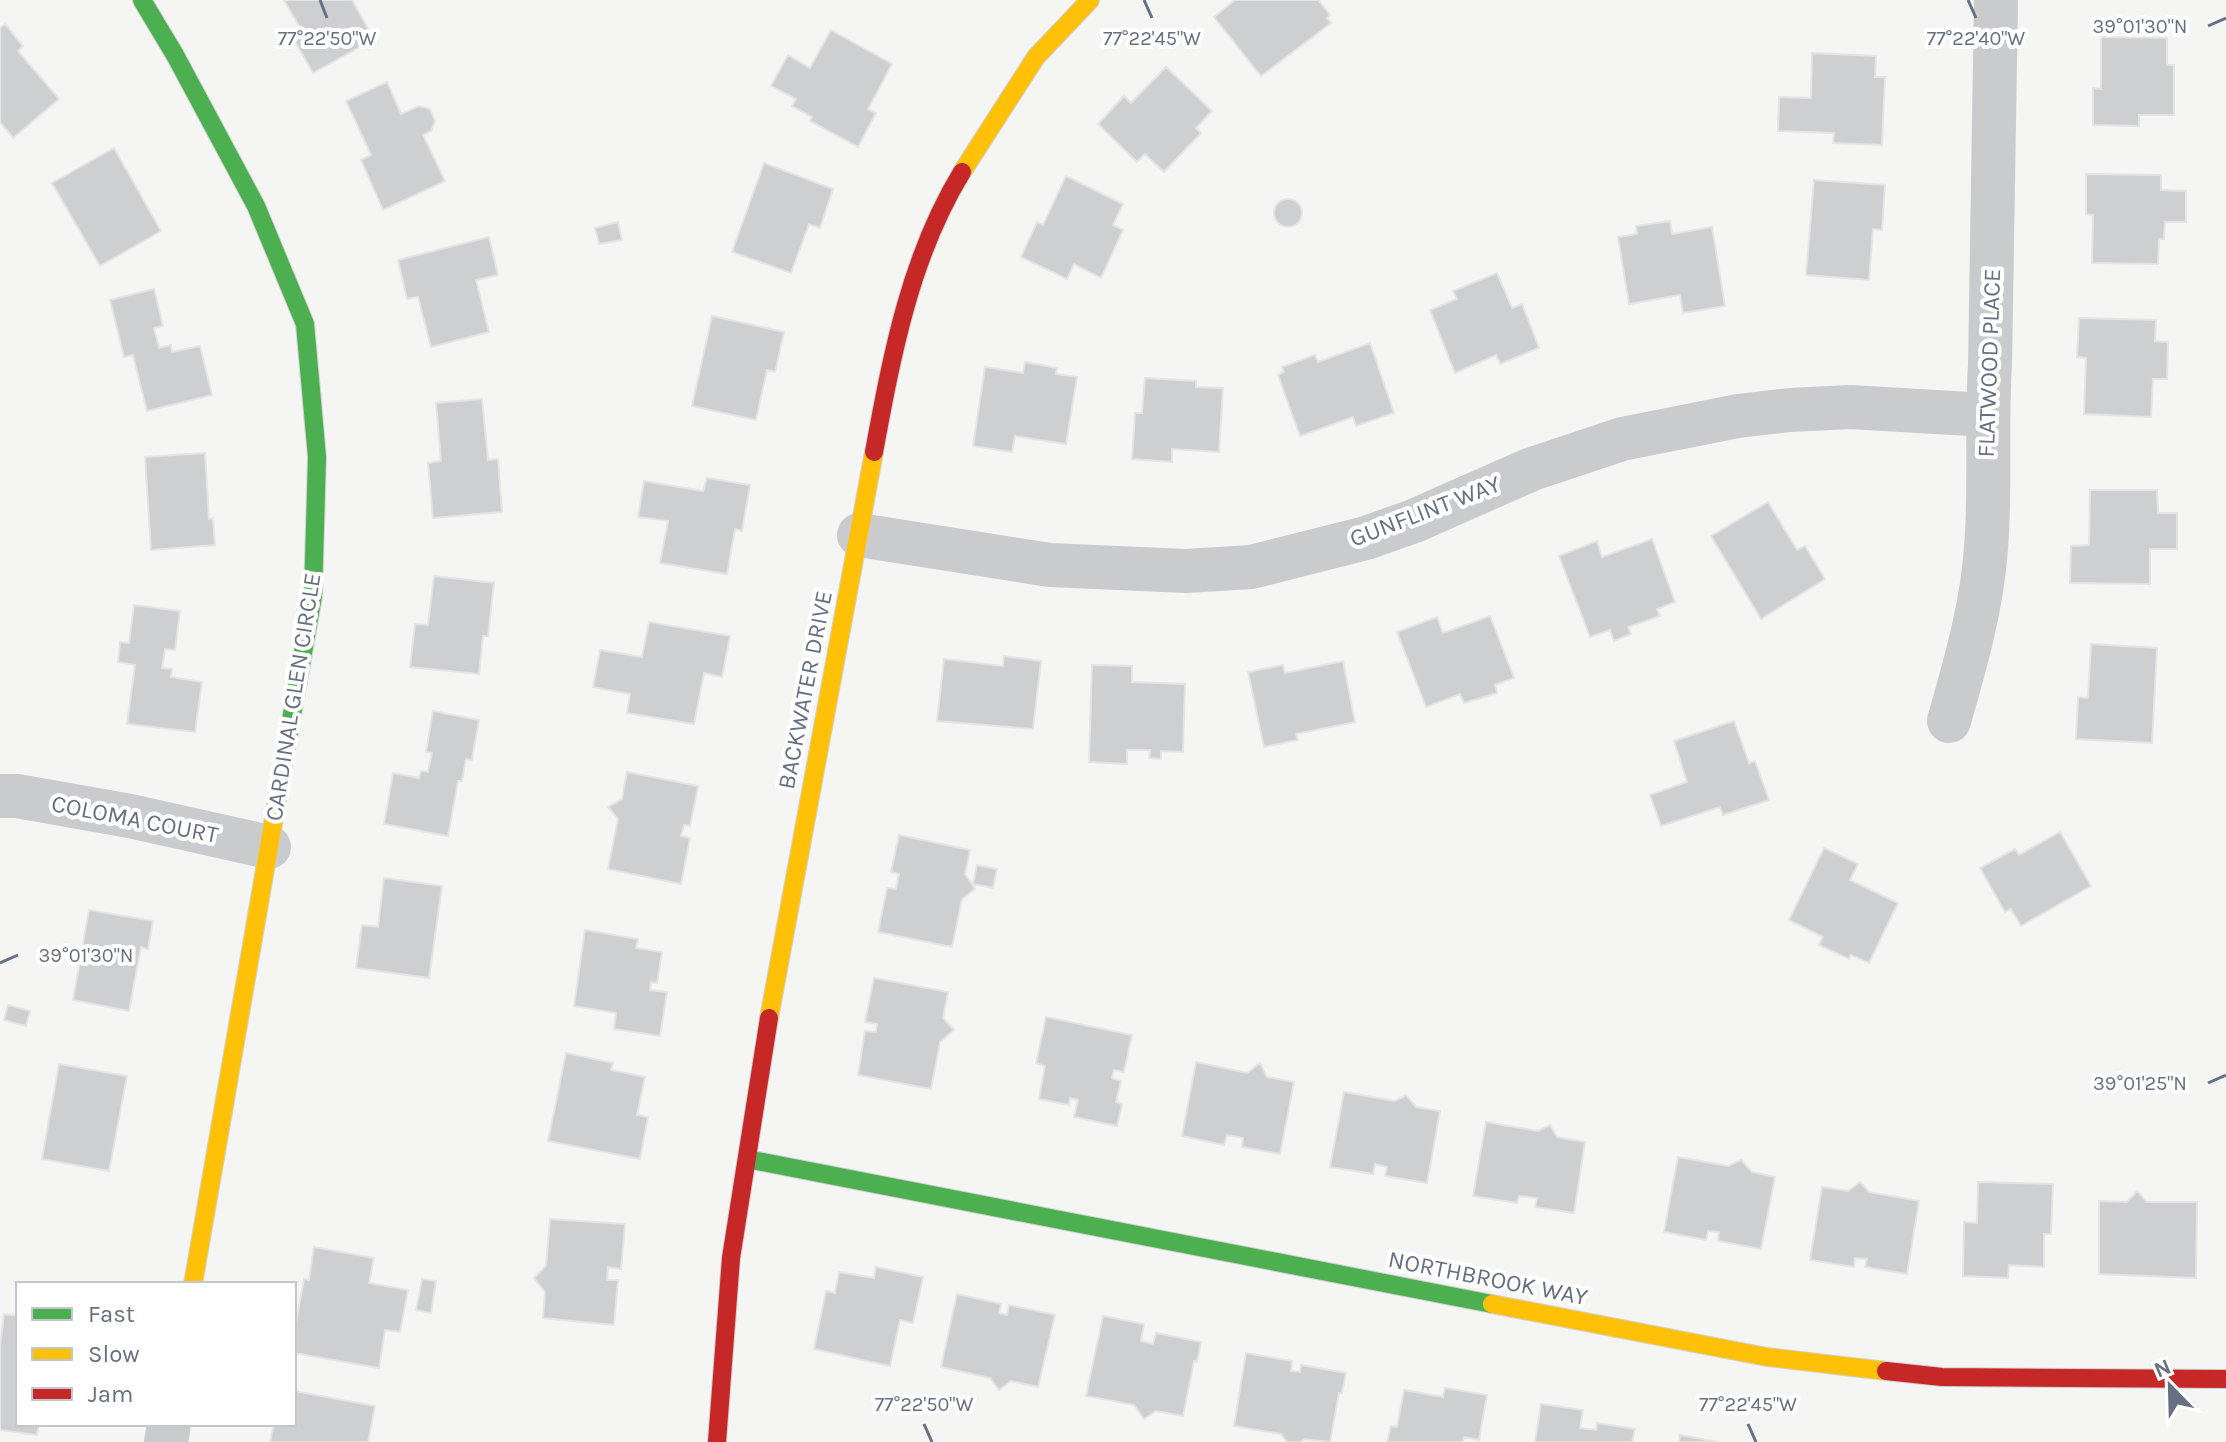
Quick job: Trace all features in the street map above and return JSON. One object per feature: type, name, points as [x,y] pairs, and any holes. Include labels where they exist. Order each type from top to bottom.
[{"type":"street","name":"CARDINAL GLEN CIRCLE","points":[[142,0],[256,206],[305,324],[317,457],[313,596],[193,1282]]},
{"type":"street","name":"BACKWATER DRIVE","points":[[717,1442],[731,1258],[778,960],[877,434],[908,292],[928,238],[953,187],[1009,96],[1036,57],[1090,0]]},
{"type":"street","name":"FLATWOOD PLACE","points":[[1949,721],[1973,635],[1986,549],[1996,0]]},
{"type":"street","name":"GUNFLINT WAY","points":[[859,535],[1050,565],[1186,571],[1251,567],[1378,534],[1532,469],[1622,439],[1738,416],[1790,410],[1850,407],[1987,415]]},
{"type":"street","name":"COLOMA COURT","points":[[0,796],[17,796],[130,816],[269,847]]},
{"type":"street","name":"NORTHBROOK WAY","points":[[747,1159],[1767,1357],[1942,1377],[2226,1379]]},
{"type":"building","points":[[284,0],[352,0],[374,39],[313,73],[293,38],[303,33]]},
{"type":"building","points":[[1235,0],[1318,0],[1330,15],[1327,18],[1331,23],[1261,76],[1214,17]]},
{"type":"building","points":[[5,24],[23,46],[18,51],[59,99],[13,138],[0,122],[0,28]]},
{"type":"building","points":[[831,30],[892,64],[868,109],[876,113],[858,147],[810,121],[812,117],[792,106],[796,99],[771,86],[788,55],[810,68]]},
{"type":"building","points":[[2101,37],[2167,38],[2167,65],[2174,65],[2174,115],[2139,115],[2139,126],[2093,125],[2093,88],[2101,89]]},
{"type":"building","points":[[1812,53],[1876,56],[1875,77],[1885,77],[1882,145],[1833,143],[1834,133],[1778,131],[1779,97],[1811,98]]},
{"type":"building","points":[[1166,67],[1212,111],[1196,128],[1201,133],[1164,172],[1145,154],[1137,162],[1098,124],[1124,96],[1131,103]]},
{"type":"building","points":[[387,82],[401,114],[419,106],[430,109],[435,121],[431,131],[423,135],[445,181],[383,210],[361,160],[371,155],[346,101]]},
{"type":"building","points":[[114,148],[161,231],[100,266],[52,183]]},
{"type":"building","points":[[764,163],[833,189],[820,228],[809,224],[791,273],[732,252]]},
{"type":"building","points":[[2086,174],[2161,175],[2161,190],[2186,191],[2186,222],[2165,222],[2164,239],[2159,239],[2158,264],[2092,263],[2093,215],[2086,214]]},
{"type":"building","points":[[1066,176],[1123,204],[1113,225],[1123,230],[1101,278],[1074,264],[1067,279],[1021,257],[1037,222],[1043,225]]},
{"type":"building","points":[[1814,180],[1885,185],[1882,230],[1873,229],[1869,280],[1806,275]]},
{"type":"building","points":[[1288,199],[1298,203],[1302,213],[1298,223],[1288,227],[1278,223],[1274,213],[1278,203]]},
{"type":"building","points":[[1670,221],[1672,234],[1712,227],[1725,306],[1683,313],[1680,295],[1629,304],[1618,237],[1637,234],[1636,226]]},
{"type":"building","points":[[618,222],[622,240],[599,244],[595,228]]},
{"type":"building","points":[[489,237],[498,275],[476,280],[489,332],[431,347],[418,297],[407,299],[398,260]]},
{"type":"building","points":[[1497,273],[1512,308],[1522,304],[1539,348],[1500,364],[1496,355],[1455,373],[1430,310],[1457,299],[1453,291]]},
{"type":"building","points":[[154,289],[163,326],[154,328],[159,348],[171,345],[172,352],[200,346],[212,395],[147,411],[133,355],[124,357],[110,300]]},
{"type":"building","points":[[712,316],[784,332],[775,372],[767,370],[756,420],[692,406]]},
{"type":"building","points":[[2079,318],[2156,320],[2155,341],[2168,342],[2167,379],[2153,379],[2151,417],[2084,414],[2086,358],[2077,357]]},
{"type":"building","points":[[1370,343],[1394,413],[1356,426],[1353,417],[1300,436],[1278,375],[1284,372],[1282,367],[1315,355],[1318,362]]},
{"type":"building","points":[[1025,362],[1057,368],[1056,374],[1077,377],[1066,444],[1015,436],[1012,452],[973,446],[985,367],[1023,373]]},
{"type":"building","points":[[1145,378],[1196,381],[1196,387],[1223,388],[1219,452],[1172,449],[1172,462],[1132,459],[1135,413],[1142,413]]},
{"type":"building","points":[[482,399],[488,460],[498,459],[502,512],[433,518],[428,463],[441,461],[436,403]]},
{"type":"building","points":[[205,453],[209,519],[213,518],[215,545],[151,550],[145,457]]},
{"type":"building","points":[[707,478],[750,485],[742,531],[735,529],[727,574],[660,563],[668,521],[638,517],[644,481],[703,491]]},
{"type":"building","points":[[2090,490],[2157,490],[2158,513],[2177,513],[2177,549],[2150,549],[2150,584],[2070,583],[2071,546],[2089,545]]},
{"type":"building","points":[[1768,502],[1797,550],[1805,546],[1825,579],[1761,619],[1711,536]]},
{"type":"building","points":[[1652,539],[1675,602],[1657,609],[1660,616],[1628,627],[1631,634],[1614,641],[1610,630],[1590,637],[1559,556],[1597,541],[1602,557]]},
{"type":"building","points":[[434,576],[494,583],[488,636],[483,636],[479,674],[410,667],[415,624],[428,625]]},
{"type":"building","points":[[134,605],[180,611],[175,650],[165,649],[162,668],[172,669],[171,677],[202,682],[195,732],[127,724],[135,665],[118,662],[120,642],[129,643]]},
{"type":"building","points":[[1490,616],[1514,678],[1495,685],[1497,693],[1464,703],[1460,694],[1426,707],[1397,632],[1437,617],[1443,633]]},
{"type":"building","points":[[649,622],[730,636],[722,677],[704,673],[694,724],[627,713],[630,694],[593,687],[600,650],[642,657]]},
{"type":"building","points":[[2091,644],[2157,648],[2152,743],[2076,739],[2078,697],[2088,698]]},
{"type":"building","points":[[1004,656],[1041,661],[1033,729],[937,721],[944,659],[1003,666]]},
{"type":"building","points":[[1343,661],[1355,722],[1296,734],[1298,740],[1264,747],[1248,672],[1283,665],[1285,673]]},
{"type":"building","points":[[1092,665],[1132,666],[1132,682],[1185,684],[1183,752],[1161,751],[1161,759],[1149,758],[1150,750],[1127,750],[1127,764],[1089,762]]},
{"type":"building","points":[[433,711],[479,720],[472,760],[466,759],[462,781],[458,781],[448,836],[384,824],[393,773],[419,778],[421,771],[428,772],[432,753],[426,752]]},
{"type":"building","points":[[1734,721],[1749,763],[1755,761],[1769,800],[1723,815],[1720,807],[1661,826],[1650,795],[1687,782],[1674,741]]},
{"type":"building","points":[[627,772],[698,786],[690,826],[684,825],[681,836],[690,838],[681,884],[608,869],[618,819],[608,807],[622,799]]},
{"type":"building","points":[[2060,832],[2091,886],[2021,926],[2011,909],[2005,912],[1980,868],[2015,849],[2019,855]]},
{"type":"building","points":[[899,835],[970,850],[965,874],[975,889],[962,899],[952,947],[878,932],[887,888],[896,889],[899,874],[891,872]]},
{"type":"building","points":[[1824,848],[1858,864],[1850,880],[1898,903],[1869,963],[1851,955],[1849,959],[1819,945],[1823,937],[1789,920]]},
{"type":"building","points":[[977,865],[997,869],[993,888],[973,884]]},
{"type":"building","points":[[384,878],[442,886],[429,978],[356,968],[362,925],[378,927]]},
{"type":"building","points":[[89,910],[153,921],[148,949],[141,947],[129,1011],[73,1000]]},
{"type":"building","points":[[585,930],[638,939],[636,948],[662,952],[657,983],[651,982],[650,990],[667,992],[660,1036],[614,1029],[616,1013],[574,1006]]},
{"type":"building","points":[[874,978],[948,992],[943,1018],[954,1030],[940,1042],[931,1089],[858,1075],[865,1031],[876,1032],[877,1024],[865,1022]]},
{"type":"building","points":[[8,1005],[30,1011],[26,1026],[4,1020]]},
{"type":"building","points":[[1046,1017],[1132,1035],[1124,1072],[1114,1070],[1112,1078],[1121,1081],[1116,1102],[1122,1104],[1117,1126],[1074,1117],[1078,1100],[1070,1098],[1069,1105],[1039,1099],[1045,1066],[1036,1063]]},
{"type":"building","points":[[566,1053],[613,1063],[611,1070],[645,1077],[637,1115],[648,1117],[640,1159],[548,1141]]},
{"type":"building","points":[[1196,1062],[1247,1073],[1260,1063],[1267,1077],[1294,1082],[1280,1154],[1242,1147],[1243,1138],[1227,1135],[1224,1145],[1182,1136]]},
{"type":"building","points":[[59,1064],[127,1076],[109,1171],[42,1159]]},
{"type":"building","points":[[1344,1092],[1395,1101],[1406,1095],[1416,1107],[1440,1111],[1427,1183],[1385,1176],[1387,1167],[1375,1164],[1373,1174],[1330,1167]]},
{"type":"building","points":[[1486,1122],[1538,1131],[1550,1125],[1557,1137],[1585,1142],[1574,1213],[1535,1207],[1537,1198],[1519,1196],[1517,1203],[1473,1196]]},
{"type":"building","points":[[1678,1157],[1728,1166],[1741,1160],[1752,1172],[1775,1177],[1761,1249],[1718,1241],[1719,1232],[1708,1231],[1706,1240],[1664,1232]]},
{"type":"building","points":[[1860,1182],[1869,1192],[1919,1201],[1907,1274],[1865,1267],[1867,1259],[1855,1258],[1854,1267],[1810,1260],[1822,1187],[1848,1191]]},
{"type":"building","points":[[1978,1182],[2053,1184],[2051,1234],[2044,1234],[2044,1267],[2009,1265],[2008,1278],[1963,1276],[1964,1222],[1977,1223]]},
{"type":"building","points":[[2137,1191],[2147,1202],[2197,1202],[2196,1278],[2099,1274],[2099,1201],[2127,1202]]},
{"type":"building","points":[[550,1219],[625,1224],[621,1269],[608,1267],[607,1280],[618,1280],[614,1325],[543,1318],[545,1292],[534,1278],[546,1266]]},
{"type":"building","points":[[314,1247],[374,1258],[369,1283],[408,1290],[400,1332],[385,1330],[379,1368],[296,1353],[296,1323],[304,1279],[309,1280]]},
{"type":"building","points":[[876,1267],[923,1277],[913,1323],[900,1320],[890,1366],[814,1349],[826,1291],[835,1293],[839,1272],[874,1278]]},
{"type":"building","points":[[422,1279],[436,1281],[431,1313],[416,1310]]},
{"type":"building","points":[[957,1294],[1001,1304],[999,1313],[1007,1315],[1009,1305],[1055,1315],[1038,1387],[1011,1381],[999,1390],[990,1378],[941,1367]]},
{"type":"building","points":[[4,1314],[16,1316],[16,1426],[39,1426],[37,1435],[0,1430],[0,1347]]},
{"type":"building","points":[[1103,1316],[1144,1324],[1141,1341],[1153,1344],[1156,1333],[1201,1342],[1183,1416],[1156,1411],[1144,1419],[1134,1405],[1086,1396]]},
{"type":"building","points":[[1246,1353],[1292,1361],[1291,1371],[1300,1372],[1301,1365],[1346,1373],[1330,1442],[1304,1439],[1287,1442],[1281,1434],[1234,1426]]},
{"type":"building","points":[[1445,1388],[1487,1395],[1479,1440],[1464,1437],[1463,1442],[1387,1442],[1391,1426],[1397,1427],[1404,1390],[1443,1397]]},
{"type":"building","points":[[296,1391],[375,1406],[368,1442],[270,1442],[274,1426],[296,1426]]},
{"type":"building","points":[[1541,1404],[1583,1410],[1580,1428],[1596,1430],[1597,1423],[1635,1429],[1632,1442],[1535,1442]]},
{"type":"building","points":[[1680,1435],[1718,1442],[1679,1442]]},
{"type":"traffic: fast","points":[[142,0],[256,206],[305,324],[317,457],[313,596],[283,766]]},
{"type":"traffic: fast","points":[[747,1159],[1492,1304]]},
{"type":"traffic: slow","points":[[962,172],[1036,57],[1090,0]]},
{"type":"traffic: slow","points":[[769,1018],[874,452]]},
{"type":"traffic: slow","points":[[193,1282],[283,766]]},
{"type":"traffic: slow","points":[[1492,1304],[1767,1357],[1886,1371]]},
{"type":"traffic: jam","points":[[874,452],[896,343],[916,272],[944,204],[962,172]]},
{"type":"traffic: jam","points":[[717,1442],[731,1258],[769,1018]]},
{"type":"traffic: jam","points":[[1886,1371],[1942,1377],[2226,1379]]}]
